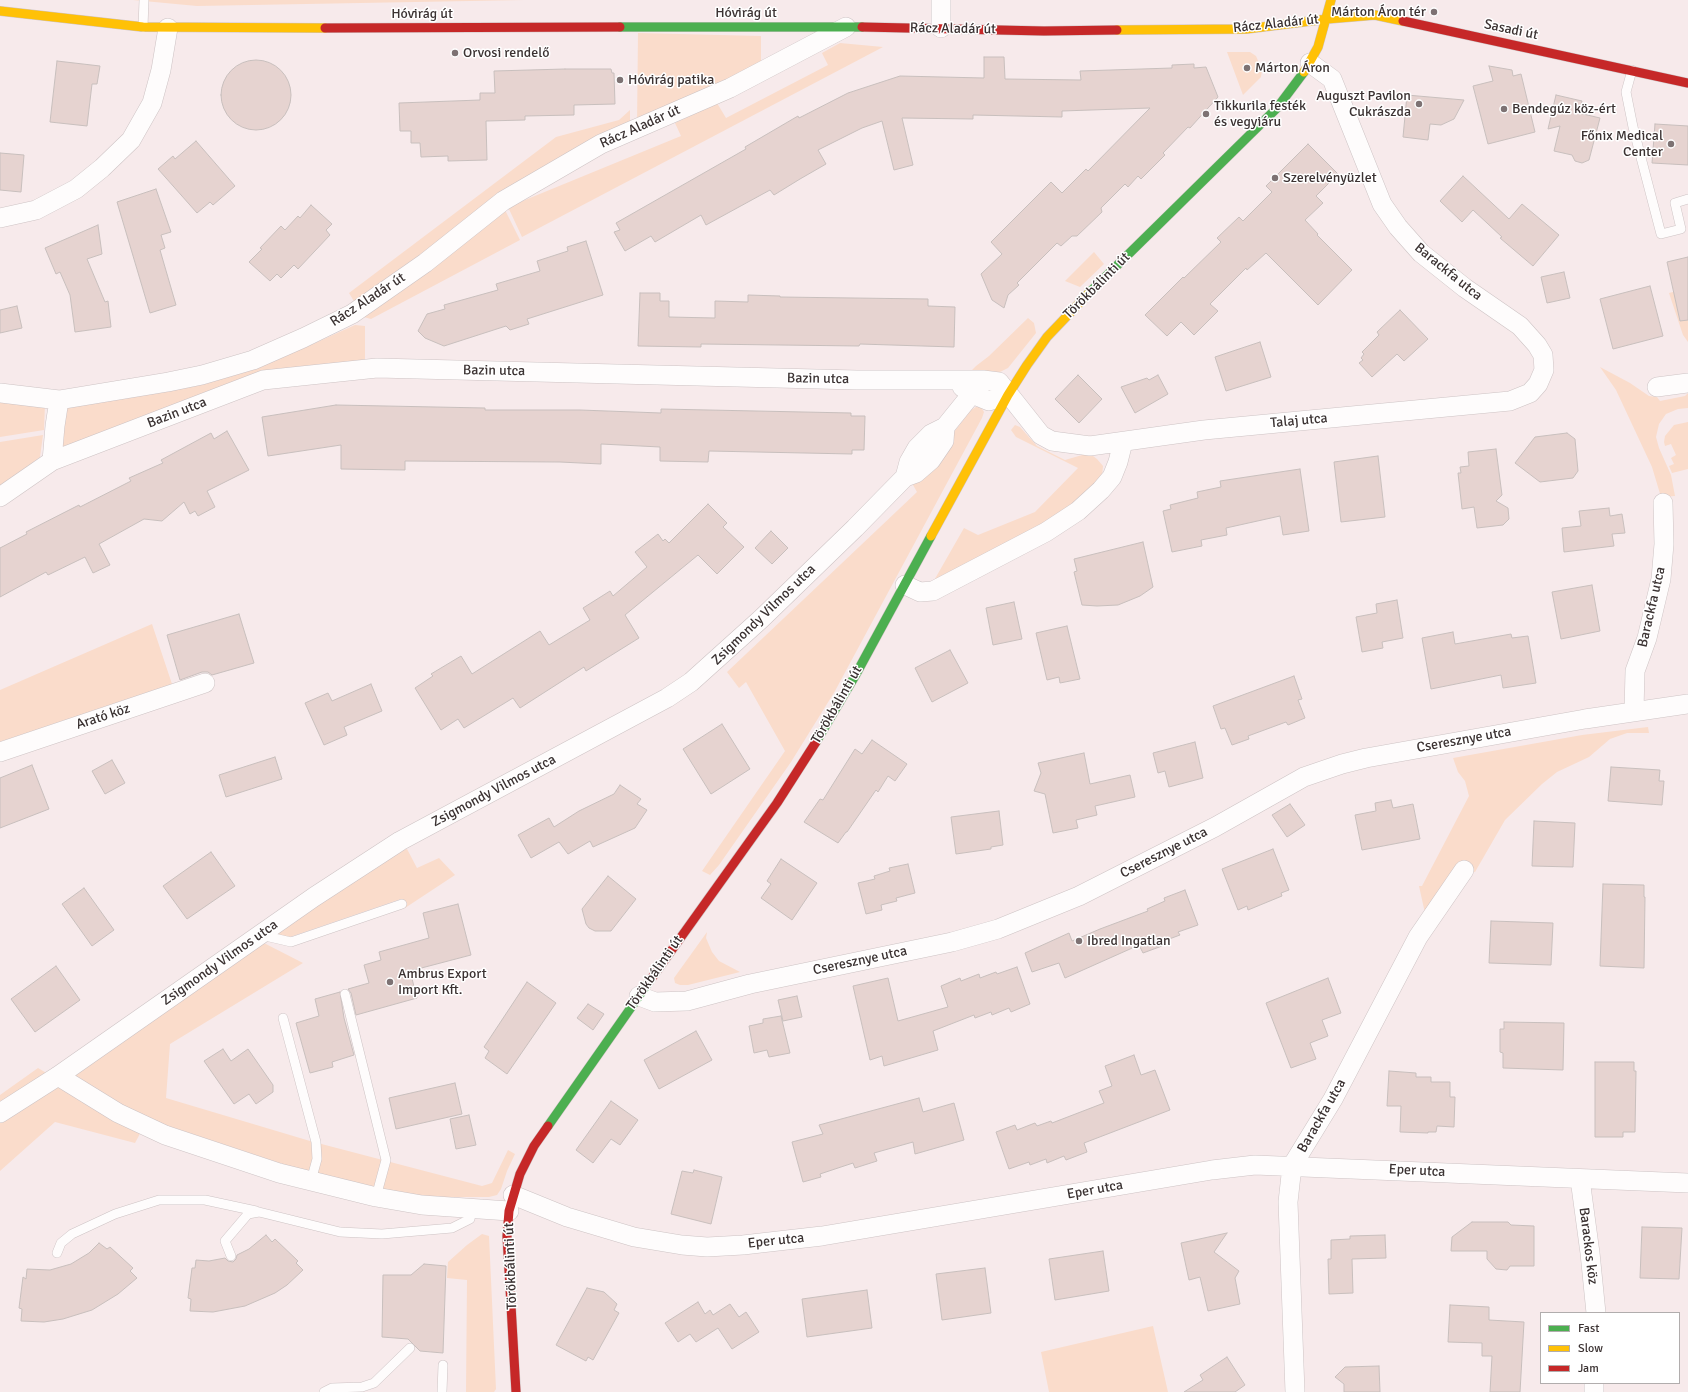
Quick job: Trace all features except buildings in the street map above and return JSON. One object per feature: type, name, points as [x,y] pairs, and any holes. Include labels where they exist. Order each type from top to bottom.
[{"type":"street","points":[[941,0],[941,28]]},
{"type":"street","points":[[1327,19],[1331,0]]},
{"type":"street","name":"Hóvirág út","points":[[0,11],[143,27],[168,28],[846,27]]},
{"type":"street","name":"Sasadi út","points":[[1327,19],[1375,15],[1688,83]]},
{"type":"street","name":"Rácz Aladár út","points":[[0,393],[59,400],[202,375],[253,360],[352,314],[412,272],[503,201],[601,144],[730,88],[846,27],[1044,31],[1246,29],[1327,19]]},
{"type":"street","name":"Törökbálinti út","points":[[516,1392],[508,1236],[511,1203],[520,1174],[534,1146],[798,771],[855,676],[1008,395],[1027,364],[1047,337],[1087,295],[1275,111],[1310,63],[1318,47],[1327,19]]},
{"type":"street","points":[[0,218],[36,210],[76,189],[102,168],[131,140],[152,103],[161,70],[168,28]]},
{"type":"street","name":"Barackfa utca","points":[[1310,63],[1332,79],[1382,204],[1398,228],[1421,253],[1465,288],[1520,326]]},
{"type":"street","name":"Talaj utca","points":[[1008,395],[1042,435],[1052,441],[1090,446],[1204,430],[1510,401],[1530,393],[1538,384],[1544,370],[1543,355],[1537,345],[1520,326]]},
{"type":"street","name":"Bazin utca","points":[[0,497],[52,461],[263,380],[377,368],[856,380],[951,380],[977,387],[989,401],[1008,395]]},
{"type":"street","points":[[1657,387],[1688,383]]},
{"type":"street","name":"Zsigmondy Vilmos utca","points":[[0,1113],[58,1076],[314,897],[400,841],[667,698],[691,682],[766,614],[855,528],[905,476],[909,462],[917,448],[932,434],[945,427],[977,387]]},
{"type":"street","points":[[52,461],[59,400]]},
{"type":"street","points":[[905,585],[920,592],[933,591],[1046,532],[1078,511],[1101,490],[1112,477],[1118,462],[1123,442]]},
{"type":"street","name":"Barackfa utca","points":[[1634,711],[1635,670],[1647,638],[1661,580],[1664,544],[1663,503]]},
{"type":"street","name":"Arató köz","points":[[0,752],[205,683]]},
{"type":"street","name":"Cseresznye utca","points":[[639,996],[655,1002],[687,1001],[750,984],[952,942],[998,929],[1079,896],[1215,827],[1304,777],[1342,764],[1366,758],[1634,711],[1688,704]]},
{"type":"street","name":"Barackfa utca","points":[[1295,1392],[1288,1202],[1292,1166],[1333,1099],[1418,937],[1464,870]]},
{"type":"street","points":[[58,1076],[118,1113],[165,1135],[221,1155],[311,1181],[376,1197],[422,1205],[472,1208],[511,1203]]},
{"type":"street","name":"Eper utca","points":[[511,1203],[567,1217],[634,1237],[682,1245],[707,1246],[743,1245],[822,1236],[1212,1170],[1255,1165],[1688,1183]]},
{"type":"street","name":"Barackos köz","points":[[1580,1179],[1596,1312]]},
{"type":"lane","points":[[143,27],[144,0]]},
{"type":"lane","points":[[1632,70],[1626,92],[1632,127],[1661,234],[1681,229],[1675,203],[1688,199]]},
{"type":"lane","points":[[259,935],[291,942],[402,904]]},
{"type":"lane","points":[[345,994],[386,1160],[376,1197]]},
{"type":"lane","points":[[283,1018],[316,1142],[317,1159],[311,1181]]},
{"type":"lane","points":[[57,1253],[61,1243],[72,1234],[115,1214],[159,1200],[205,1200],[340,1232],[382,1234],[452,1228],[470,1220],[472,1208]]},
{"type":"lane","points":[[231,1256],[225,1241],[248,1214],[259,1212]]},
{"type":"lane","points":[[324,1392],[332,1388],[362,1387],[374,1383],[410,1348]]},
{"type":"lane","points":[[442,1365],[442,1392]]},
{"type":"shaded area","points":[[133,0],[524,0],[197,6]]},
{"type":"shaded area","points":[[638,33],[761,36],[761,66],[637,125]]},
{"type":"shaded area","points":[[840,43],[883,47],[522,237],[508,207],[681,136],[675,123],[717,103],[726,118],[828,65],[822,53]]},
{"type":"shaded area","points":[[1227,52],[1250,52],[1256,56],[1262,70],[1261,77],[1243,95]]},
{"type":"shaded area","points":[[630,110],[630,128],[358,308],[349,293],[556,137],[619,120]]},
{"type":"shaded area","points":[[503,206],[520,240],[371,319],[360,316]]},
{"type":"shaded area","points":[[1094,252],[1104,264],[1080,287],[1065,281]]},
{"type":"shaded area","points":[[1688,288],[1688,342],[1683,335],[1669,293]]},
{"type":"shaded area","points":[[1028,318],[1034,323],[1036,333],[1008,368],[1000,372],[971,371],[989,356]]},
{"type":"shaded area","points":[[355,325],[365,326],[365,362],[327,368],[62,452],[66,404],[256,365],[304,348]]},
{"type":"shaded area","points":[[1600,367],[1630,383],[1649,396],[1657,397],[1660,401],[1685,396],[1688,393],[1688,408],[1678,409],[1666,414],[1659,424],[1656,437],[1659,448],[1671,475],[1675,496],[1661,497],[1652,467],[1616,390]]},
{"type":"shaded area","points":[[0,399],[45,403],[44,430],[0,437]]},
{"type":"shaded area","points":[[976,407],[981,407],[984,412],[982,418],[835,691],[791,762],[719,865],[710,875],[702,871],[785,751],[746,682],[739,688],[727,672],[917,492],[913,485],[936,465],[950,437],[971,410]]},
{"type":"shaded area","points":[[1688,422],[1688,469],[1672,473],[1669,466],[1674,464],[1671,458],[1676,455],[1671,444],[1665,446],[1665,436],[1674,425]]},
{"type":"shaded area","points":[[1015,425],[1020,427],[1037,446],[1065,460],[1089,453],[1103,466],[1102,476],[1080,503],[932,584],[964,528],[978,535],[1035,512],[1078,468],[1016,437],[1011,430]]},
{"type":"shaded area","points":[[43,435],[40,457],[0,488],[0,442]]},
{"type":"shaded area","points":[[152,624],[172,684],[0,742],[0,690]]},
{"type":"shaded area","points":[[1648,727],[1649,733],[1627,733],[1610,739],[1589,757],[1557,772],[1542,784],[1505,820],[1475,872],[1459,868],[1425,913],[1419,886],[1422,886],[1469,796],[1465,781],[1458,772],[1453,758],[1582,735]]},
{"type":"shaded area","points":[[407,849],[417,868],[439,858],[455,875],[405,908],[401,899],[290,937],[269,933],[392,853]]},
{"type":"shaded area","points":[[707,932],[706,938],[712,952],[719,961],[740,972],[688,985],[680,985],[675,983],[674,978]]},
{"type":"shaded area","points":[[260,941],[303,963],[170,1044],[166,1098],[310,1141],[482,1186],[492,1183],[508,1150],[515,1154],[501,1189],[497,1195],[489,1197],[422,1197],[358,1185],[219,1149],[168,1130],[66,1075]]},
{"type":"shaded area","points":[[38,1068],[142,1130],[135,1143],[55,1122],[0,1171],[0,1095]]},
{"type":"shaded area","points":[[482,1234],[489,1236],[496,1389],[494,1392],[466,1392],[467,1280],[447,1278],[448,1262]]},
{"type":"shaded area","points":[[1153,1326],[1168,1392],[1049,1392],[1041,1352]]},
{"type":"traffic: fast","points":[[620,27],[862,27]]},
{"type":"traffic: fast","points":[[1088,294],[1277,108],[1304,72]]},
{"type":"traffic: fast","points":[[816,742],[855,676],[931,536]]},
{"type":"traffic: fast","points":[[548,1126],[651,979]]},
{"type":"traffic: slow","points":[[1304,72],[1318,47],[1331,0]]},
{"type":"traffic: slow","points":[[0,11],[143,27],[325,28]]},
{"type":"traffic: slow","points":[[1117,30],[1246,29],[1327,19],[1375,15],[1403,21]]},
{"type":"traffic: slow","points":[[931,536],[1008,395],[1027,365],[1047,337],[1088,294]]},
{"type":"traffic: jam","points":[[1403,21],[1688,83]]},
{"type":"traffic: jam","points":[[325,28],[620,27]]},
{"type":"traffic: jam","points":[[862,27],[1044,31],[1117,30]]},
{"type":"traffic: jam","points":[[651,979],[777,803],[816,742]]},
{"type":"traffic: jam","points":[[516,1392],[507,1236],[509,1211],[520,1174],[534,1146],[548,1126]]},
{"type":"place","name":"Márton Áron tér","points":[[1434,12]]},
{"type":"place","name":"Orvosi rendelő","points":[[455,53]]},
{"type":"place","name":"Márton Áron","points":[[1247,68]]},
{"type":"place","name":"Hóvirág patika","points":[[620,80]]},
{"type":"place","name":"Auguszt Pavilon Cukrászda","points":[[1419,104]]},
{"type":"place","name":"Bendegúz köz-ért","points":[[1504,109]]},
{"type":"place","name":"Tikkurila festék és vegyiáru","points":[[1206,114]]},
{"type":"place","name":"Főnix Medical Center","points":[[1671,144]]},
{"type":"place","name":"Szerelvényüzlet","points":[[1275,178]]},
{"type":"place","name":"Ibred Ingatlan","points":[[1079,941]]},
{"type":"place","name":"Ambrus Export Import Kft.","points":[[390,982]]}]
